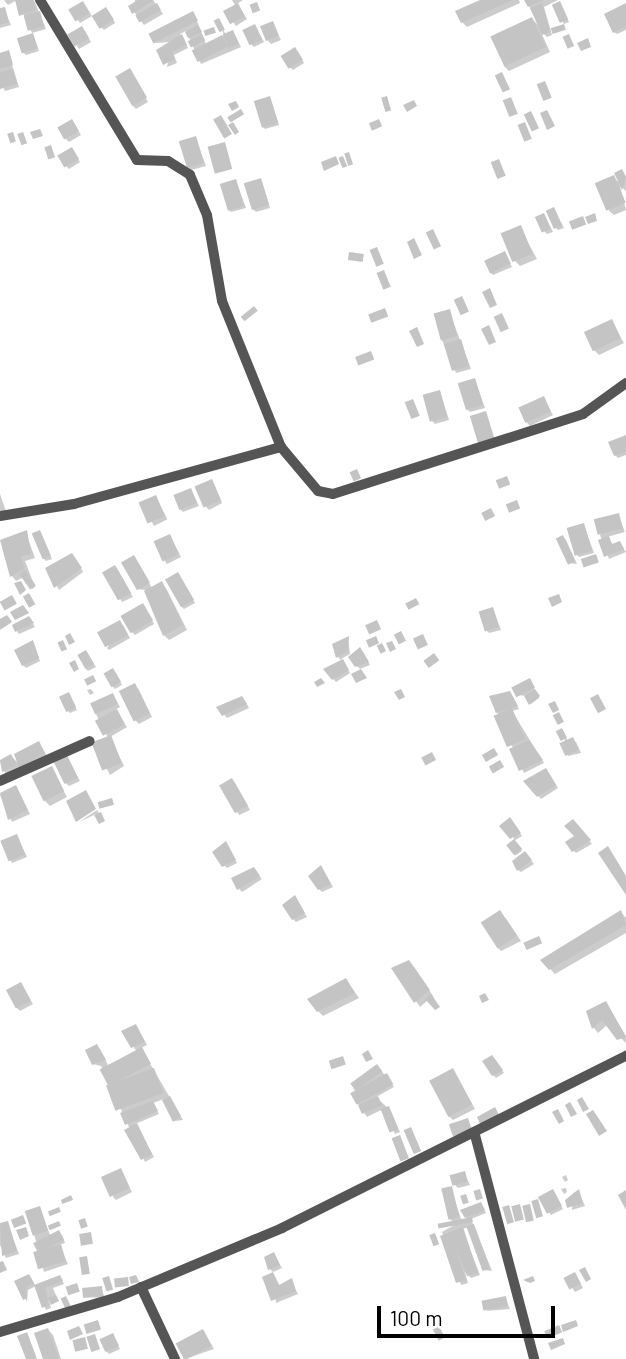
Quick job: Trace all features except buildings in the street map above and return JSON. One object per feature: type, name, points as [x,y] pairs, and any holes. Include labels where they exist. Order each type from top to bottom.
[{"type":"street","points":[[40,0],[137,160],[169,161],[190,174],[207,215],[222,302],[281,447],[325,496],[583,414],[626,383]]},
{"type":"street","points":[[0,516],[74,504],[281,447]]},
{"type":"street","points":[[0,781],[90,741]]},
{"type":"street","points":[[0,1332],[141,1287],[282,1228],[475,1135],[626,1056]]},
{"type":"street","points":[[475,1135],[534,1359]]},
{"type":"street","points":[[141,1287],[175,1359]]}]
